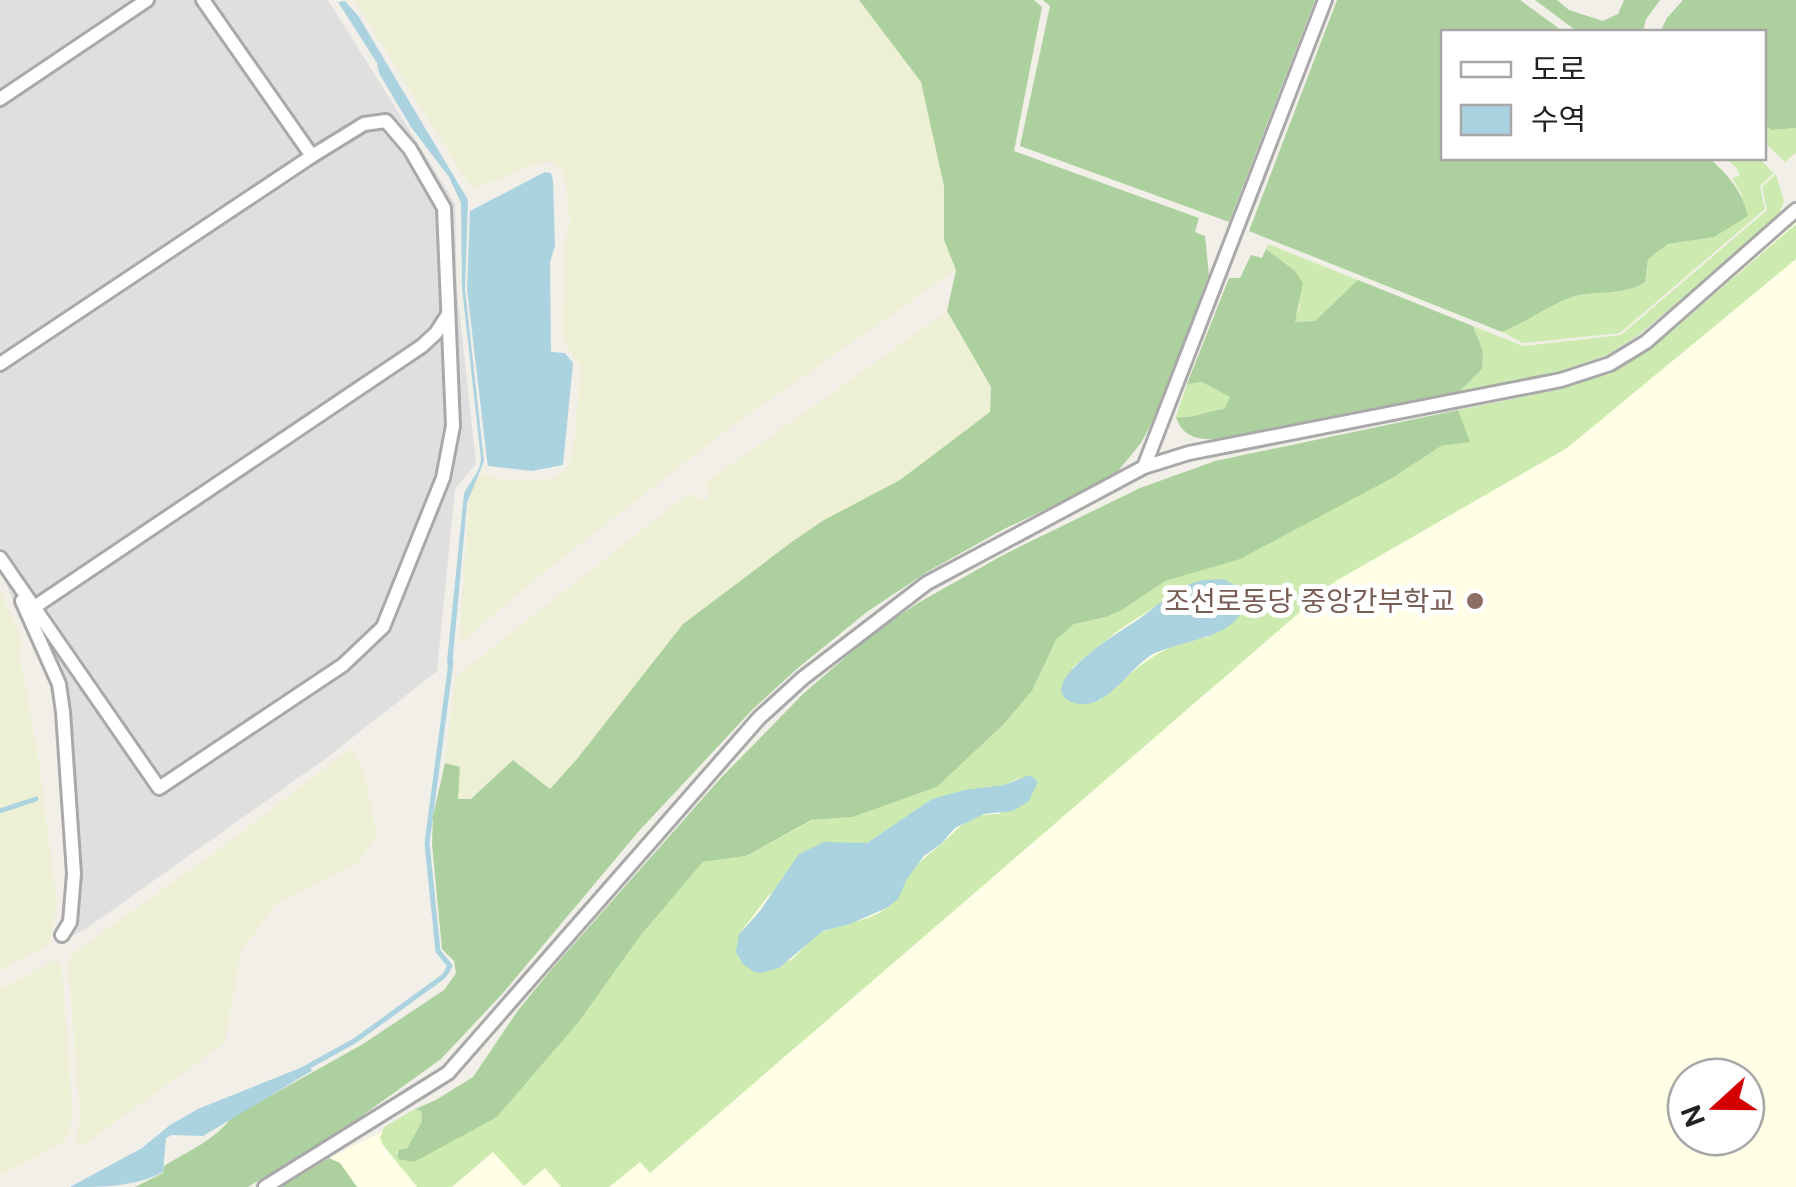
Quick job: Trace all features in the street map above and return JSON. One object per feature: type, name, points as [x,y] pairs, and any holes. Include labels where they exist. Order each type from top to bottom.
[{"type":"street","points":[[0,100],[146,0]]},
{"type":"street","points":[[203,0],[312,156]]},
{"type":"street","points":[[1144,467],[1325,0]]},
{"type":"street","points":[[0,364],[312,156],[373,121],[386,121],[398,132],[444,208],[453,426],[449,458],[383,628],[343,665],[160,788],[0,558]]},
{"type":"street","points":[[265,1187],[448,1072],[759,718],[803,678],[927,583],[1144,467],[1232,443],[1561,380],[1610,364],[1646,342],[1796,210]]},
{"type":"street","points":[[33,608],[422,346],[448,314]]},
{"type":"street","points":[[9,572],[59,684],[74,874],[70,922],[62,935]]},
{"type":"shaded area","points":[[0,0],[328,0],[455,203],[457,289],[476,464],[455,489],[437,671],[325,759],[65,940],[70,874],[60,742],[51,684],[0,571]]},
{"type":"shaded area","points":[[354,0],[859,0],[921,82],[944,186],[944,240],[956,270],[728,429],[533,581],[459,645],[470,490],[481,474],[506,480],[551,479],[566,470],[573,451],[581,368],[563,339],[564,244],[570,222],[564,171],[551,162],[538,163],[476,188],[469,185]]},
{"type":"shaded area","name":"조선로동당 중앙간부학교","points":[[1796,219],[1796,1187],[353,1187],[329,1158],[475,1086],[701,833],[1608,369],[1648,345]]},
{"type":"shaded area","points":[[947,311],[991,387],[990,412],[900,480],[793,541],[683,624],[549,789],[513,760],[471,799],[457,799],[445,763],[455,677],[689,493],[703,501],[711,494],[705,483]]},
{"type":"shaded area","points":[[0,591],[21,637],[20,657],[39,761],[57,904],[50,944],[0,971]]},
{"type":"shaded area","points":[[351,748],[364,773],[377,835],[359,862],[277,904],[241,951],[225,1043],[85,1144],[76,1142],[80,1118],[68,961],[73,953],[218,850]]},
{"type":"shaded area","points":[[53,961],[61,963],[63,981],[72,1105],[70,1131],[65,1142],[0,1175],[0,989]]},
{"type":"green space","points":[[859,0],[1034,0],[1042,7],[1014,151],[1199,218],[1195,232],[1205,236],[1209,275],[1156,415],[1141,443],[1118,471],[1098,485],[1004,529],[927,572],[868,611],[798,668],[753,709],[639,831],[503,993],[441,1059],[348,1126],[248,1187],[135,1187],[163,1173],[164,1166],[209,1139],[231,1118],[363,1044],[444,990],[456,973],[454,961],[442,949],[432,844],[433,816],[445,763],[460,767],[458,799],[471,799],[513,760],[550,789],[683,624],[793,541],[900,480],[990,412],[991,387],[947,311],[956,270],[944,240],[944,186],[921,82]]},
{"type":"green space","points":[[1043,0],[1315,0],[1229,222],[1020,146],[1050,6]]},
{"type":"green space","points":[[1337,0],[1520,0],[1561,30],[1441,30],[1441,160],[1711,160],[1733,184],[1748,216],[1714,237],[1668,244],[1648,259],[1645,282],[1636,287],[1577,296],[1502,332],[1249,231]]},
{"type":"green space","points":[[1535,0],[1557,0],[1569,10],[1603,21],[1618,14],[1624,0],[1660,0],[1646,19],[1643,30],[1575,30]]},
{"type":"green space","points":[[1683,0],[1796,0],[1796,128],[1772,130],[1766,126],[1766,30],[1661,30]]},
{"type":"green space","points":[[1766,126],[1772,130],[1796,128],[1796,153],[1785,162],[1766,144]]},
{"type":"green space","points":[[1727,160],[1761,160],[1774,173],[1760,186],[1765,209],[1620,333],[1523,343],[1502,332],[1577,296],[1636,287],[1645,282],[1648,259],[1668,244],[1714,237],[1742,195],[1732,178],[1740,176]]},
{"type":"green space","points":[[1776,174],[1784,201],[1777,220],[1637,336],[1607,355],[1562,371],[1459,392],[1482,369],[1483,351],[1473,326],[1523,346],[1621,335],[1767,210],[1762,187]]},
{"type":"green space","points":[[1796,224],[1796,259],[1567,448],[1336,581],[650,1173],[640,1162],[609,1187],[561,1187],[545,1168],[524,1186],[493,1152],[452,1187],[417,1187],[383,1145],[380,1138],[384,1127],[415,1109],[421,1111],[422,1121],[407,1148],[396,1153],[497,1117],[578,1023],[641,935],[703,862],[746,856],[813,820],[853,817],[937,787],[1003,725],[1032,691],[1056,640],[1074,624],[1122,610],[1165,581],[1394,477],[1441,446],[1469,442],[1458,410],[1561,389],[1613,372],[1654,346]],"holes":[[[1185,587],[1208,637],[1161,652],[1099,701],[1072,668],[1119,630]],[[1019,778],[1000,814],[972,818],[960,827],[918,865],[884,910],[820,933],[790,961],[739,934],[769,895],[871,841],[932,799],[1004,785]]]},
{"type":"green space","points":[[1268,244],[1358,280],[1315,321],[1294,322],[1300,306],[1294,270],[1266,249]]},
{"type":"green space","points":[[1266,249],[1294,270],[1303,283],[1295,322],[1315,321],[1358,280],[1473,326],[1483,351],[1482,369],[1459,392],[1229,438],[1190,435],[1176,417],[1224,409],[1230,397],[1202,382],[1187,384],[1229,278],[1240,278],[1251,255],[1262,258]]},
{"type":"green space","points":[[1202,381],[1230,397],[1224,409],[1176,417],[1187,384]]},
{"type":"green space","points":[[1458,410],[1470,442],[1441,446],[1394,477],[1240,559],[1165,581],[1122,610],[1074,624],[1056,640],[1032,691],[1003,725],[937,787],[853,817],[812,820],[746,856],[703,862],[641,935],[578,1023],[497,1117],[414,1162],[398,1159],[398,1150],[407,1148],[422,1121],[421,1111],[415,1109],[473,1077],[551,970],[719,780],[803,694],[871,635],[918,603],[1005,554],[1140,488],[1215,461]]},
{"type":"green space","points":[[329,1158],[340,1163],[357,1187],[281,1187]]},
{"type":"water","points":[[345,1],[359,17],[468,200],[465,289],[484,461],[467,503],[452,667],[448,667],[447,661],[464,494],[481,459],[462,288],[461,203],[449,177],[411,127],[338,2]]},
{"type":"water","points":[[545,172],[551,173],[553,181],[551,352],[565,353],[573,363],[563,465],[532,471],[488,466],[467,289],[470,211]]},
{"type":"water","points":[[1223,579],[1241,588],[1243,605],[1238,618],[1227,627],[1150,656],[1096,701],[1075,703],[1063,695],[1062,685],[1070,672],[1099,646],[1185,586]]},
{"type":"water","points":[[1027,776],[1038,782],[1029,801],[1013,811],[984,814],[955,828],[924,856],[898,899],[887,908],[823,931],[779,968],[761,973],[743,964],[736,952],[739,934],[799,854],[824,842],[867,843],[932,799],[1004,785]]},
{"type":"water","points":[[305,1066],[313,1070],[203,1136],[166,1138],[163,1172],[130,1183],[70,1187],[142,1148],[198,1109]]},
{"type":"waterway","points":[[302,1070],[356,1040],[444,976],[450,966],[438,951],[427,843],[451,662]]},
{"type":"waterway","points":[[0,811],[36,799]]},
{"type":"place","name":"조선로동당 중앙간부학교","points":[[1475,601]]}]
